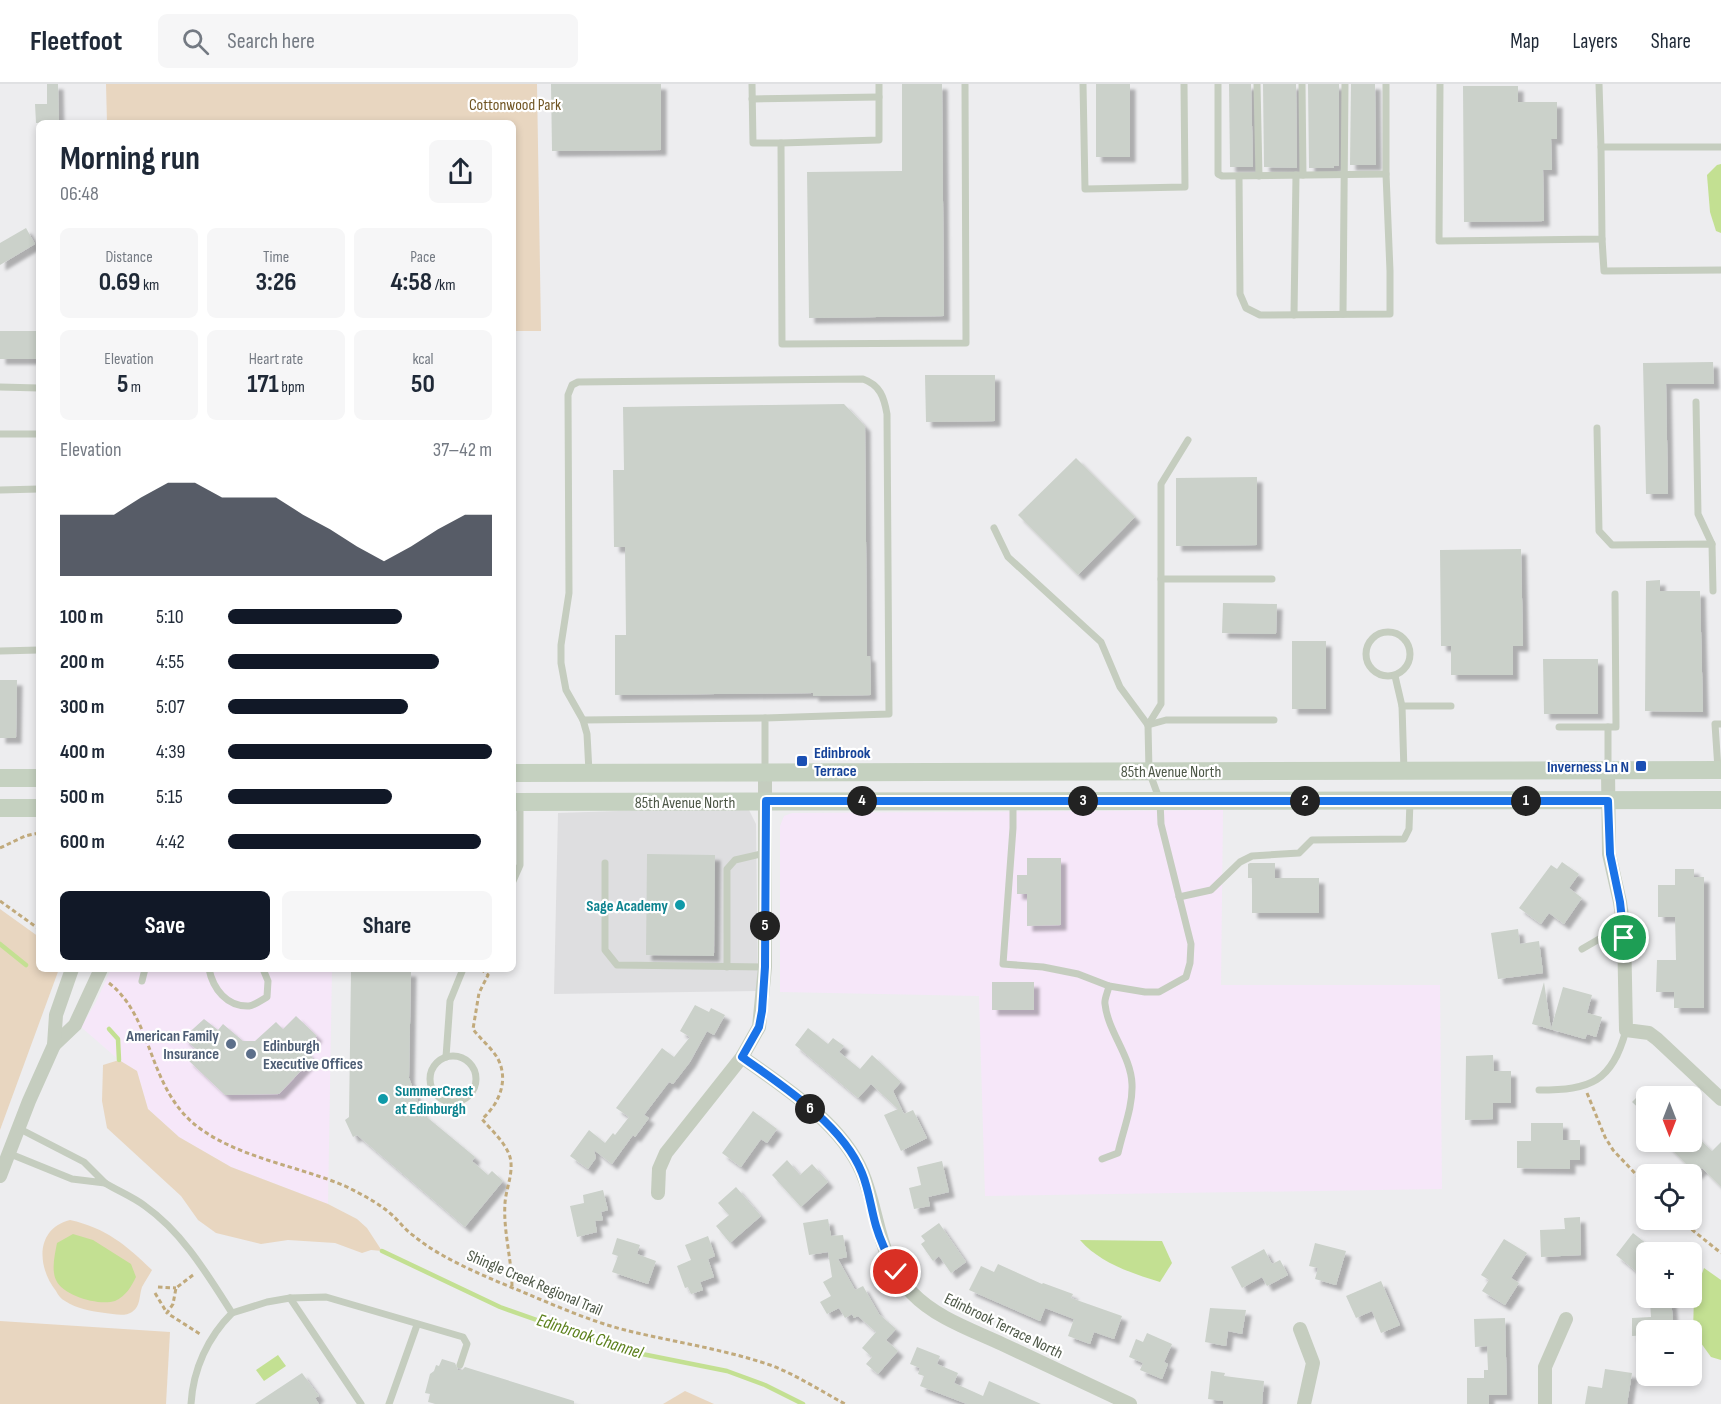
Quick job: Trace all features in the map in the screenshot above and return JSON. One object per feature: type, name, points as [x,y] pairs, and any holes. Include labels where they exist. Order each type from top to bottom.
[{"type":"main road","name":"85th Avenue North","points":[[516,773],[1719,770]]},
{"type":"main road","points":[[0,778],[36,778]]},
{"type":"main road","name":"85th Avenue North","points":[[517,802],[1721,800]]},
{"type":"main road","points":[[0,808],[36,808]]},
{"type":"street","points":[[1608,770],[1610,854],[1624,930],[1626,1030],[1649,1033],[1721,1099]]},
{"type":"street","points":[[658,1193],[659,1169],[666,1153],[742,1057],[759,1027],[765,967],[765,772]]},
{"type":"street","points":[[0,1176],[54,1045],[56,1015],[71,972]]},
{"type":"street","points":[[54,1045],[75,1025],[103,974]]},
{"type":"street","name":"Edinbrook Terrace North","points":[[742,1057],[820,1118],[837,1133],[852,1152],[863,1174],[884,1250],[896,1272],[912,1293],[950,1320],[1130,1404]]},
{"type":"street","points":[[1545,1404],[1545,1367],[1566,1319]]},
{"type":"street","points":[[1300,1329],[1313,1363],[1304,1404]]},
{"type":"lane","points":[[752,84],[753,143],[879,141],[879,84]]},
{"type":"lane","points":[[781,143],[782,344],[966,343],[965,84]]},
{"type":"lane","points":[[1083,84],[1085,189],[1185,187],[1184,84]]},
{"type":"lane","points":[[1218,84],[1218,174],[1239,176],[1386,174]]},
{"type":"lane","points":[[1257,84],[1259,176]]},
{"type":"lane","points":[[1294,315],[1302,84]]},
{"type":"lane","points":[[1344,314],[1345,84]]},
{"type":"lane","points":[[1239,176],[1240,294],[1246,308],[1260,315],[1390,314],[1386,84]]},
{"type":"lane","points":[[1440,84],[1439,241],[1602,239]]},
{"type":"lane","points":[[1599,84],[1604,271],[1721,270]]},
{"type":"lane","points":[[752,99],[879,97]]},
{"type":"lane","points":[[1601,147],[1721,147]]},
{"type":"lane","points":[[583,720],[889,714],[887,414],[880,392],[874,383],[863,379],[578,382],[572,385],[568,395],[569,601],[561,645],[561,663],[566,690],[583,720],[587,734],[589,772]]},
{"type":"lane","points":[[0,387],[36,388]]},
{"type":"lane","points":[[1696,402],[1698,514],[1712,544],[1713,591]]},
{"type":"lane","points":[[1597,428],[1599,531],[1612,545],[1712,544]]},
{"type":"lane","points":[[0,434],[36,434]]},
{"type":"lane","points":[[1013,801],[1003,964],[1042,967],[1078,974],[1109,986],[1145,992],[1159,992],[1185,977],[1190,963],[1191,944],[1161,824],[1160,801],[1149,771],[1148,725],[1161,704],[1161,484],[1188,440]]},
{"type":"lane","points":[[0,490],[36,489]]},
{"type":"lane","points":[[994,528],[1008,557],[1101,642],[1120,687],[1148,725]]},
{"type":"lane","points":[[1161,579],[1272,579]]},
{"type":"lane","points":[[1559,727],[1616,727],[1615,594]]},
{"type":"lane","points":[[1381,633],[1396,633],[1402,636],[1410,648],[1409,662],[1401,673],[1395,676],[1379,675],[1368,665],[1366,650],[1369,642],[1381,633]]},
{"type":"lane","points":[[0,651],[36,650]]},
{"type":"lane","points":[[1395,676],[1402,706],[1404,771]]},
{"type":"lane","points":[[1402,706],[1451,706]]},
{"type":"lane","points":[[765,718],[765,772]]},
{"type":"lane","points":[[1148,725],[1166,720],[1274,720]]},
{"type":"lane","points":[[1719,770],[1715,724],[1721,724]]},
{"type":"lane","points":[[1608,727],[1608,770]]},
{"type":"lane","points":[[1179,897],[1211,890],[1240,862],[1252,856],[1299,853],[1312,840],[1404,839],[1409,829],[1410,801]]},
{"type":"lane","points":[[516,874],[520,865],[517,802]]},
{"type":"lane","points":[[727,967],[727,869],[735,860],[765,853]]},
{"type":"lane","points":[[605,863],[605,950],[617,965],[765,967]]},
{"type":"lane","points":[[1582,949],[1613,931],[1624,930]]},
{"type":"lane","points":[[142,981],[144,972]]},
{"type":"lane","points":[[210,972],[220,993],[231,1004],[251,1006],[267,997],[268,981],[265,972]]},
{"type":"lane","points":[[446,1057],[453,1056],[467,1061],[475,1073],[474,1088],[464,1099],[457,1101],[442,1099],[436,1094],[430,1081],[434,1066],[446,1057],[450,1001],[462,972]]},
{"type":"lane","points":[[1102,1159],[1118,1153],[1131,1101],[1132,1083],[1130,1068],[1105,1003],[1109,986]]},
{"type":"lane","points":[[1539,1090],[1568,1090],[1598,1079],[1617,1059],[1626,1030]]},
{"type":"lane","points":[[18,1128],[84,1162],[105,1183],[144,1206],[178,1236],[199,1261],[232,1313]]},
{"type":"lane","points":[[8,1153],[72,1179],[105,1183]]},
{"type":"lane","points":[[191,1404],[201,1361],[209,1340],[220,1325],[232,1313],[267,1302],[290,1298],[326,1297],[463,1337],[466,1344],[460,1365]]},
{"type":"lane","points":[[290,1298],[361,1404]]},
{"type":"lane","points":[[389,1404],[417,1325]]},
{"type":"path","points":[[0,848],[25,836],[36,834]]},
{"type":"path","points":[[0,901],[36,927]]},
{"type":"path","points":[[484,972],[488,975],[479,993],[473,1029],[497,1058],[502,1072],[501,1092],[493,1109],[482,1119],[509,1154],[511,1172],[504,1202],[512,1288]]},
{"type":"path","name":"Shingle Creek Regional Trail","points":[[103,974],[133,1013],[162,1082],[173,1101],[187,1118],[201,1129],[235,1147],[327,1179],[372,1200],[389,1212],[414,1236],[432,1248],[512,1288],[613,1327],[726,1351],[759,1361],[796,1376],[845,1404]]},
{"type":"path","points":[[1584,1086],[1605,1137],[1613,1150],[1636,1174]]},
{"type":"path","points":[[1692,1230],[1721,1253]]},
{"type":"path","points":[[158,1287],[176,1288],[193,1275]]},
{"type":"path","points":[[167,1313],[173,1304],[176,1288]]},
{"type":"path","points":[[155,1293],[167,1313],[200,1334]]},
{"type":"shaded area","points":[[1721,164],[1721,233],[1716,231],[1710,212],[1707,175]]},
{"type":"shaded area","points":[[737,807],[749,810],[756,824],[758,991],[554,994],[558,813]]},
{"type":"shaded area","points":[[1223,810],[1221,985],[1440,985],[1442,1189],[985,1196],[979,996],[780,992],[780,826],[784,816],[792,813]]},
{"type":"shaded area","points":[[110,972],[332,972],[328,1204],[231,1167],[179,1137],[148,1109],[137,1071],[119,1060],[81,1027]]},
{"type":"shaded area","points":[[73,1234],[93,1240],[131,1264],[136,1277],[122,1297],[108,1302],[91,1301],[74,1295],[60,1286],[54,1271],[57,1243]]},
{"type":"shaded area","points":[[1080,1240],[1162,1241],[1172,1263],[1160,1282],[1106,1261]]},
{"type":"shaded area","points":[[1704,1268],[1721,1280],[1721,1360],[1711,1357],[1702,1344],[1702,1320],[1693,1320],[1694,1308],[1702,1308]]},
{"type":"shaded area","points":[[278,1355],[286,1366],[264,1381],[256,1370]]},
{"type":"green space","name":"Cottonwood Park","points":[[106,84],[537,84],[541,331],[516,331],[516,120],[107,120]]},
{"type":"green space","points":[[0,909],[36,935],[36,972],[58,972],[0,1130]]},
{"type":"green space","points":[[119,1060],[137,1071],[148,1109],[179,1137],[231,1167],[328,1204],[357,1219],[367,1228],[382,1251],[371,1250],[362,1253],[335,1243],[288,1240],[261,1244],[216,1233],[198,1220],[181,1196],[107,1128],[102,1101],[103,1065]]},
{"type":"green space","points":[[70,1220],[83,1223],[115,1239],[152,1270],[142,1287],[137,1307],[132,1312],[119,1315],[84,1309],[70,1304],[58,1294],[45,1271],[43,1250],[50,1232]]},
{"type":"green space","points":[[0,1321],[170,1332],[166,1404],[0,1404]]},
{"type":"green space","points":[[685,1391],[714,1404],[663,1404]]},
{"type":"building","points":[[47,84],[58,84],[59,120],[36,120],[36,123],[35,104],[47,104]]},
{"type":"building","points":[[551,84],[661,84],[661,150],[552,151]]},
{"type":"building","points":[[902,84],[942,84],[944,316],[809,318],[807,172],[902,171]]},
{"type":"building","points":[[1096,84],[1130,84],[1130,157],[1096,157]]},
{"type":"building","points":[[1229,84],[1251,84],[1253,167],[1230,167]]},
{"type":"building","points":[[1263,84],[1296,84],[1297,168],[1264,167]]},
{"type":"building","points":[[1308,84],[1339,84],[1339,166],[1334,166],[1334,168],[1309,168]]},
{"type":"building","points":[[1351,84],[1375,84],[1376,165],[1350,165]]},
{"type":"building","points":[[1463,86],[1518,86],[1518,102],[1557,102],[1557,139],[1551,139],[1552,170],[1543,170],[1544,221],[1464,222]]},
{"type":"building","points":[[26,228],[35,244],[0,265],[0,243]]},
{"type":"building","points":[[0,331],[36,331],[36,359],[0,359]]},
{"type":"building","points":[[1713,362],[1714,384],[1666,384],[1668,494],[1646,494],[1643,363]]},
{"type":"building","points":[[925,375],[995,375],[995,421],[926,422]]},
{"type":"building","points":[[844,404],[865,426],[867,656],[870,656],[871,695],[813,696],[813,693],[615,695],[615,635],[626,635],[625,547],[614,547],[613,470],[624,470],[623,407]]},
{"type":"building","points":[[1076,458],[1135,517],[1078,575],[1018,515]]},
{"type":"building","points":[[1257,477],[1257,545],[1176,546],[1176,478]]},
{"type":"building","points":[[1521,549],[1523,646],[1513,646],[1513,675],[1451,675],[1451,646],[1441,646],[1440,550]]},
{"type":"building","points":[[1660,580],[1660,591],[1700,591],[1703,712],[1645,711],[1646,581]]},
{"type":"building","points":[[1223,603],[1277,604],[1276,634],[1222,633]]},
{"type":"building","points":[[1292,641],[1326,641],[1326,709],[1292,709]]},
{"type":"building","points":[[1543,659],[1598,659],[1598,714],[1544,714]]},
{"type":"building","points":[[0,680],[17,680],[16,738],[0,738]]},
{"type":"building","name":"Sage Academy","points":[[647,854],[715,855],[714,956],[646,955]]},
{"type":"building","points":[[1027,858],[1061,858],[1061,925],[1027,926],[1027,894],[1017,894],[1017,875],[1027,875]]},
{"type":"building","points":[[1562,862],[1579,874],[1569,888],[1582,898],[1564,924],[1549,913],[1541,924],[1519,908],[1551,865],[1557,869]]},
{"type":"building","points":[[1275,863],[1275,878],[1319,878],[1319,913],[1252,913],[1252,878],[1248,878],[1248,864]]},
{"type":"building","points":[[1675,869],[1694,869],[1694,877],[1704,877],[1704,1008],[1674,1008],[1674,992],[1656,992],[1657,960],[1676,960],[1675,917],[1658,917],[1658,885],[1675,885]]},
{"type":"building","points":[[1518,929],[1520,944],[1539,941],[1543,973],[1498,979],[1491,933]]},
{"type":"building","name":"SummerCrest at Edinburgh","points":[[351,972],[411,972],[409,1078],[423,1114],[475,1157],[472,1161],[488,1175],[492,1171],[503,1181],[465,1227],[357,1135],[353,1137],[345,1120],[349,1117]]},
{"type":"building","points":[[992,982],[1034,982],[1034,1010],[992,1010]]},
{"type":"building","points":[[1544,982],[1551,1029],[1563,987],[1592,995],[1587,1013],[1602,1017],[1596,1037],[1587,1034],[1585,1039],[1532,1024]]},
{"type":"building","points":[[695,1005],[709,1012],[711,1008],[725,1015],[714,1035],[707,1031],[690,1062],[673,1084],[669,1082],[644,1115],[649,1118],[635,1137],[633,1135],[612,1164],[594,1150],[596,1158],[588,1169],[570,1156],[589,1130],[605,1143],[613,1133],[615,1135],[629,1117],[616,1108],[662,1048],[674,1057],[690,1037],[680,1031]]},
{"type":"building","name":"Edinburgh Executive Offices","points":[[296,1016],[317,1036],[304,1049],[313,1058],[279,1094],[225,1095],[188,1060],[197,1050],[183,1038],[204,1019],[218,1030],[223,1024],[243,1041],[255,1041],[276,1022],[283,1029]]},
{"type":"building","points":[[808,1028],[828,1044],[833,1038],[844,1046],[839,1052],[860,1069],[872,1055],[901,1082],[893,1091],[904,1114],[913,1110],[927,1138],[901,1151],[884,1115],[898,1109],[871,1084],[858,1098],[795,1045]]},
{"type":"building","points":[[1493,1055],[1494,1071],[1511,1071],[1511,1103],[1493,1103],[1493,1119],[1465,1120],[1466,1056]]},
{"type":"building","points":[[753,1111],[777,1129],[767,1143],[761,1139],[741,1167],[722,1153]]},
{"type":"building","points":[[1531,1123],[1563,1123],[1563,1140],[1580,1140],[1580,1160],[1570,1160],[1570,1169],[1517,1168],[1517,1141],[1531,1141]]},
{"type":"building","points":[[1702,1142],[1712,1151],[1721,1142],[1721,1187],[1702,1168],[1702,1164],[1686,1164],[1674,1152],[1702,1152]]},
{"type":"building","points":[[787,1160],[800,1175],[812,1164],[828,1182],[801,1207],[772,1175]]},
{"type":"building","points":[[942,1161],[949,1192],[928,1197],[930,1206],[914,1209],[909,1188],[921,1185],[917,1167]]},
{"type":"building","points":[[736,1187],[761,1216],[730,1243],[716,1226],[729,1215],[718,1203]]},
{"type":"building","points":[[603,1190],[608,1210],[601,1212],[603,1220],[595,1221],[597,1232],[577,1237],[570,1206],[584,1203],[583,1195]]},
{"type":"building","points":[[1580,1217],[1581,1255],[1541,1257],[1540,1230],[1565,1229],[1564,1218]]},
{"type":"building","points":[[828,1219],[831,1236],[843,1235],[847,1257],[838,1259],[855,1290],[863,1286],[879,1314],[896,1329],[886,1340],[898,1351],[878,1374],[866,1364],[872,1357],[862,1348],[876,1332],[858,1316],[854,1318],[852,1314],[845,1318],[839,1308],[827,1314],[820,1302],[831,1296],[823,1282],[832,1277],[828,1252],[809,1255],[803,1223]]},
{"type":"building","points":[[939,1223],[966,1262],[951,1273],[939,1256],[933,1261],[921,1244],[925,1241],[921,1236]]},
{"type":"building","points":[[1633,1233],[1644,1242],[1636,1242],[1636,1271],[1616,1255]]},
{"type":"building","points":[[708,1236],[715,1256],[708,1259],[714,1277],[700,1282],[703,1290],[691,1294],[688,1287],[685,1288],[677,1266],[691,1260],[685,1245]]},
{"type":"building","points":[[617,1238],[640,1245],[637,1254],[656,1261],[648,1284],[612,1272],[618,1256],[612,1254]]},
{"type":"building","points":[[1504,1239],[1527,1253],[1511,1278],[1519,1283],[1505,1305],[1482,1291],[1489,1280],[1481,1275]]},
{"type":"building","points":[[1315,1243],[1346,1251],[1336,1285],[1315,1279],[1318,1268],[1309,1266]]},
{"type":"building","points":[[1264,1249],[1272,1264],[1280,1260],[1288,1275],[1267,1286],[1262,1277],[1242,1288],[1231,1267]]},
{"type":"building","points":[[998,1264],[1042,1284],[1073,1294],[1071,1298],[1122,1316],[1114,1339],[1094,1332],[1090,1344],[1068,1336],[1074,1319],[1045,1308],[1040,1321],[969,1290],[981,1266],[994,1272]]},
{"type":"building","points":[[1381,1281],[1400,1325],[1381,1333],[1372,1311],[1356,1318],[1346,1296]]},
{"type":"building","points":[[1210,1308],[1246,1310],[1242,1334],[1228,1331],[1226,1346],[1205,1342]]},
{"type":"building","points":[[1650,1308],[1672,1308],[1673,1320],[1636,1320],[1636,1336],[1632,1336],[1632,1318],[1651,1317]]},
{"type":"building","points":[[1505,1318],[1507,1395],[1489,1395],[1489,1404],[1467,1404],[1467,1378],[1484,1378],[1484,1370],[1488,1370],[1487,1346],[1475,1347],[1474,1319]]},
{"type":"building","points":[[1147,1333],[1172,1344],[1164,1362],[1168,1364],[1162,1379],[1140,1370],[1143,1363],[1129,1357],[1136,1339],[1143,1342]]},
{"type":"building","points":[[917,1347],[940,1356],[937,1364],[958,1373],[954,1383],[983,1396],[989,1381],[1041,1404],[967,1404],[920,1386],[924,1376],[918,1374],[920,1368],[910,1364]]},
{"type":"building","points":[[442,1359],[455,1363],[458,1370],[465,1367],[574,1401],[574,1404],[436,1404],[428,1402],[430,1394],[425,1393],[430,1374],[436,1365],[439,1366]]},
{"type":"building","points":[[1605,1369],[1632,1373],[1627,1404],[1585,1404],[1588,1386],[1602,1388]]},
{"type":"building","points":[[1211,1371],[1225,1373],[1224,1376],[1264,1381],[1262,1404],[1223,1404],[1223,1401],[1208,1399]]},
{"type":"building","points":[[302,1373],[319,1396],[315,1398],[319,1404],[255,1404]]},
{"type":"waterway","name":"Edinbrook Channel","points":[[0,944],[26,965]]},
{"type":"waterway","name":"Edinbrook Channel","points":[[109,1029],[118,1039],[119,1060]]},
{"type":"waterway","name":"Edinbrook Channel","points":[[382,1251],[500,1307],[622,1350],[727,1371],[765,1385],[803,1404]]},
{"type":"place","name":"Edinbrook Terrace","points":[[802,761]]},
{"type":"place","name":"Inverness Ln N","points":[[1641,766]]},
{"type":"place","name":"Sage Academy","points":[[680,905]]},
{"type":"place","name":"American Family Insurance","points":[[231,1044]]},
{"type":"place","name":"Edinburgh Executive Offices","points":[[251,1054]]},
{"type":"place","name":"SummerCrest at Edinburgh","points":[[383,1099]]},
{"type":"route","points":[[896,1272],[884,1250],[863,1174],[852,1152],[837,1133],[820,1118],[742,1057],[759,1027],[762,1011],[765,967],[766,801],[1608,801],[1610,854],[1623,919],[1624,938]]}]
